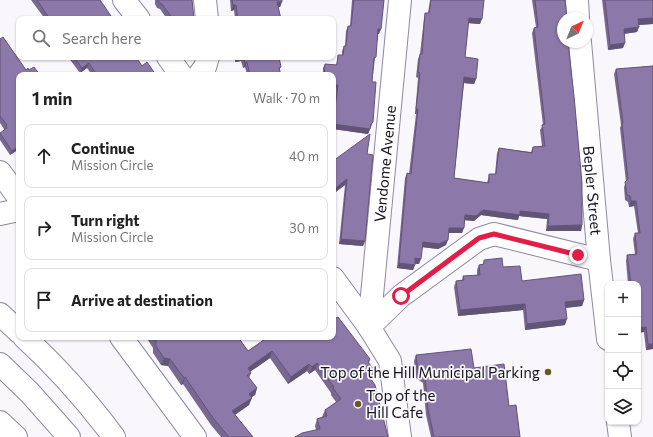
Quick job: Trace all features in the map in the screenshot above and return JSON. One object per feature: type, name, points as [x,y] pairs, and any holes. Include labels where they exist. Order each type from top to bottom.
[{"type":"street","points":[[124,0],[137,16]]},
{"type":"street","points":[[205,0],[207,16]]},
{"type":"street","name":"Vendome Avenue","points":[[369,327],[400,0]]},
{"type":"street","points":[[577,0],[578,12]]},
{"type":"street","name":"Bepler Street","points":[[581,48],[605,317]]},
{"type":"street","points":[[170,60],[179,72]]},
{"type":"street","points":[[201,72],[207,60]]},
{"type":"street","points":[[0,172],[16,194]]},
{"type":"street","points":[[0,214],[16,211]]},
{"type":"street","points":[[369,327],[401,296],[479,238],[494,234],[599,260]]},
{"type":"street","points":[[336,282],[369,327],[390,361],[400,437]]},
{"type":"street","points":[[0,314],[16,329]]},
{"type":"street","points":[[27,340],[84,400],[114,437]]},
{"type":"street","points":[[123,340],[195,437]]},
{"type":"street","points":[[0,364],[30,393],[69,437]]},
{"type":"street","points":[[0,422],[16,437]]},
{"type":"street","points":[[618,425],[620,437]]},
{"type":"building","points":[[37,0],[100,0],[111,16],[48,16]]},
{"type":"building","points":[[158,0],[192,0],[194,16],[171,16]]},
{"type":"building","points":[[232,0],[282,0],[282,2],[277,2],[280,16],[238,16],[236,5],[233,5]]},
{"type":"building","points":[[354,0],[384,0],[381,29],[378,29],[376,57],[374,58],[372,82],[376,82],[373,122],[370,129],[336,124],[336,101],[338,85],[336,85],[336,72],[324,72],[325,64],[337,65],[338,55],[343,55],[344,46],[346,46],[348,26],[351,26]]},
{"type":"building","points":[[431,0],[484,0],[482,19],[469,18],[465,57],[478,59],[476,79],[464,77],[454,178],[489,183],[489,174],[496,174],[499,148],[532,153],[533,147],[545,146],[542,125],[545,124],[534,28],[538,27],[535,0],[565,0],[566,12],[557,12],[557,48],[569,48],[582,183],[582,225],[548,226],[549,214],[520,211],[520,215],[483,210],[476,216],[465,215],[464,228],[449,228],[448,240],[439,244],[423,242],[421,259],[415,258],[415,265],[399,263],[407,173],[411,174],[418,109],[416,109],[420,73],[418,72],[420,54],[422,54],[425,13],[429,13]]},
{"type":"building","points":[[605,0],[653,0],[653,18],[638,19],[639,27],[624,29],[625,43],[610,45]]},
{"type":"building","points":[[3,37],[16,56],[16,60],[19,60],[26,70],[34,67],[38,72],[16,72],[16,148],[12,151],[0,133],[7,128],[7,125],[0,116],[0,39]]},
{"type":"building","points":[[76,60],[138,60],[142,66],[147,62],[154,72],[95,72],[89,63],[82,68]]},
{"type":"building","points":[[244,60],[280,60],[280,72],[249,72],[247,62],[245,63]]},
{"type":"building","points":[[653,66],[653,344],[648,344],[646,327],[641,328],[641,281],[631,281],[627,255],[637,254],[635,233],[640,233],[636,201],[631,201],[630,196],[627,195],[625,182],[628,179],[616,69]]},
{"type":"building","points":[[370,134],[367,154],[373,155],[365,241],[341,239],[347,179],[336,188],[336,159]]},
{"type":"building","points":[[502,258],[503,267],[520,266],[522,281],[581,274],[584,300],[565,302],[567,319],[527,324],[525,304],[460,310],[456,281],[464,280],[463,276],[480,275],[479,265],[484,264],[484,260]]},
{"type":"building","points":[[338,317],[370,359],[368,362],[374,370],[369,376],[375,385],[388,437],[295,437],[302,433],[320,429],[317,419],[327,416],[325,410],[341,399],[317,363],[312,367],[309,364],[291,377],[272,351],[248,368],[251,373],[247,375],[257,388],[249,394],[252,398],[232,411],[253,437],[229,437],[213,418],[185,377],[184,378],[170,359],[164,358],[156,346],[155,340],[240,340],[248,351],[264,340],[336,340],[336,318]]},
{"type":"building","points":[[471,349],[474,368],[504,364],[509,406],[516,405],[520,437],[434,437],[428,409],[425,377],[418,372],[416,355]]},
{"type":"place","name":"Top of the Hill Municipal Parking","points":[[548,372]]},
{"type":"place","name":"Top of the Hill Cafe","points":[[358,404]]},
{"type":"route","points":[[401,296],[479,238],[494,234],[578,255]]}]
